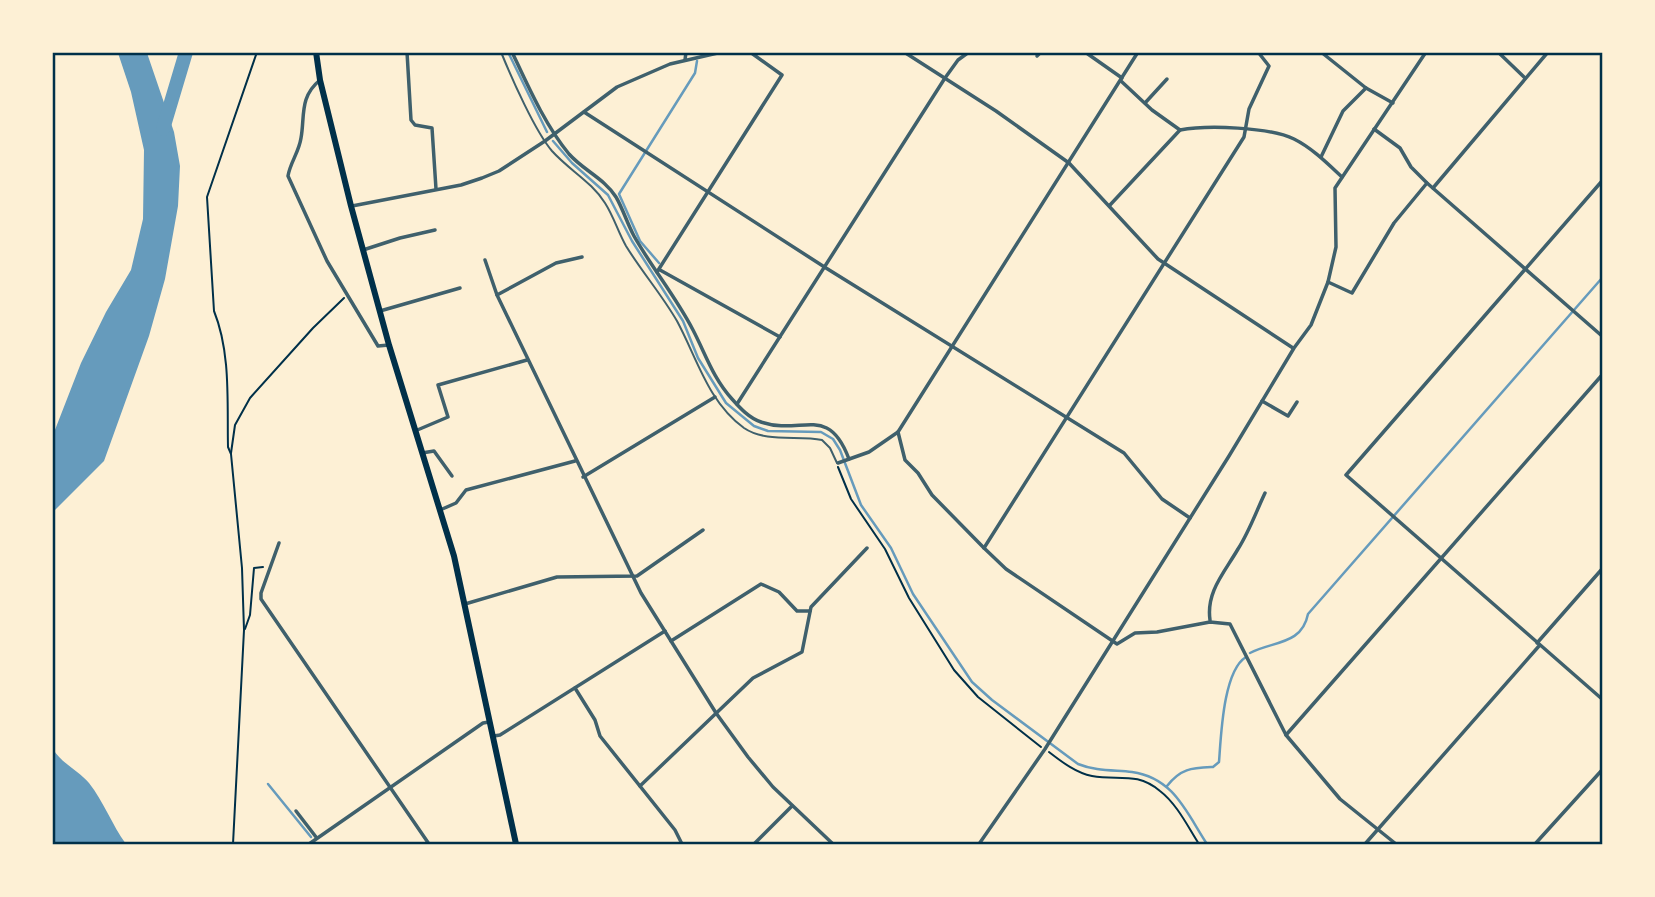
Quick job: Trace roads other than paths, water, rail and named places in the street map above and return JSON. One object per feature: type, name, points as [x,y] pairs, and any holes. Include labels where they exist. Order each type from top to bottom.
[{"type":"main road","points":[[316,52],[320,80],[351,206],[465,604],[516,845]]},
{"type":"street","points":[[407,52],[411,120],[415,125],[430,127],[433,132],[436,189]]},
{"type":"street","points":[[512,52],[554,134],[571,156],[605,184],[616,197],[634,235],[687,320],[715,377],[737,404],[753,418],[766,423],[829,428],[840,439],[848,459]]},
{"type":"street","points":[[685,60],[686,52]]},
{"type":"street","points":[[351,206],[471,182],[499,170],[545,141],[617,87],[657,69],[722,52]]},
{"type":"street","points":[[658,271],[782,75],[750,52]]},
{"type":"street","points":[[904,52],[996,111],[1069,163],[1164,264],[1227,306],[1233,306],[1294,348]]},
{"type":"street","points":[[737,404],[945,78],[958,60],[969,52]]},
{"type":"street","points":[[1085,52],[1180,130]]},
{"type":"street","points":[[839,464],[869,452],[898,432],[1138,52]]},
{"type":"street","points":[[984,548],[1244,137],[1249,109],[1269,66],[1258,52]]},
{"type":"street","points":[[1321,52],[1366,88],[1393,103]]},
{"type":"street","points":[[979,845],[1051,740],[1311,324],[1328,282],[1336,247],[1335,188],[1426,52]]},
{"type":"street","points":[[1498,52],[1525,78]]},
{"type":"street","points":[[1433,188],[1548,52]]},
{"type":"street","points":[[1145,103],[1167,79]]},
{"type":"street","points":[[320,80],[314,85],[302,110],[302,138],[288,176],[308,223],[378,346],[389,345]]},
{"type":"street","points":[[1321,157],[1343,111],[1366,88]]},
{"type":"street","points":[[584,112],[826,268],[1124,453],[1162,499],[1190,518]]},
{"type":"street","points":[[1110,205],[1180,130],[1197,127],[1288,136],[1321,157],[1342,177]]},
{"type":"street","points":[[1374,129],[1399,148],[1411,167],[1427,183],[1602,336]]},
{"type":"street","points":[[1602,181],[1346,475],[1602,699]]},
{"type":"street","points":[[1328,282],[1352,293],[1394,223],[1427,183]]},
{"type":"street","points":[[363,250],[400,237],[435,230]]},
{"type":"street","points":[[497,295],[556,263],[582,257]]},
{"type":"street","points":[[485,260],[497,295],[575,461],[632,577],[664,631],[716,713],[748,757],[792,806],[833,845]]},
{"type":"street","points":[[658,271],[780,337]]},
{"type":"street","points":[[380,311],[460,288]]},
{"type":"street","points":[[414,431],[448,417],[438,385],[527,360]]},
{"type":"street","points":[[1286,735],[1602,375]]},
{"type":"street","points":[[583,477],[715,397]]},
{"type":"street","points":[[1262,401],[1288,416],[1297,402]]},
{"type":"street","points":[[898,432],[905,460],[918,473],[932,495],[984,548],[1006,569],[1117,644],[1136,633],[1157,632],[1210,621],[1225,622],[1234,629],[1286,735],[1340,799],[1396,845]]},
{"type":"street","points":[[422,453],[434,451],[452,476]]},
{"type":"street","points":[[440,510],[456,503],[466,490],[575,461]]},
{"type":"street","points":[[1210,621],[1212,592],[1239,548],[1265,493]]},
{"type":"street","points":[[465,604],[557,577],[636,576],[703,530]]},
{"type":"street","points":[[279,543],[261,599],[429,845]]},
{"type":"street","points":[[640,786],[753,678],[802,652],[814,603],[867,548]]},
{"type":"street","points":[[1365,845],[1602,569]]},
{"type":"street","points":[[671,640],[761,584],[779,592],[797,611],[810,611]]},
{"type":"street","points":[[493,736],[500,735],[664,631]]},
{"type":"street","points":[[575,688],[595,720],[600,736],[675,830],[682,845]]},
{"type":"street","points":[[309,845],[483,723],[489,722]]},
{"type":"street","points":[[1535,845],[1602,770]]},
{"type":"street","points":[[754,845],[792,806]]},
{"type":"street","points":[[296,811],[317,838]]},
{"type":"lane","points":[[501,52],[545,141],[560,160],[589,183],[605,202],[625,244],[676,320],[715,397],[738,422],[752,432],[822,440],[839,464]]},
{"type":"water","points":[[118,53],[147,53],[174,132],[180,166],[178,206],[165,279],[149,336],[104,461],[53,512],[53,435],[81,363],[106,312],[131,270],[143,219],[144,150],[131,92]]},
{"type":"water","points":[[53,749],[89,783],[126,844],[53,844]]},
{"type":"waterway","points":[[163,129],[186,52]]},
{"type":"waterway","points":[[508,52],[547,132]]},
{"type":"waterway","points":[[659,263],[640,241],[619,194],[695,73],[697,61]]},
{"type":"waterway","points":[[553,141],[572,163],[608,195],[632,241],[683,321],[698,358],[726,403],[754,426],[768,431],[821,432],[833,439],[840,450],[861,505],[891,548],[913,594],[972,682],[1078,764],[1132,772],[1158,781],[1177,798],[1207,844]]},
{"type":"waterway","points":[[1250,653],[1285,641],[1300,631],[1308,614],[1602,278]]},
{"type":"waterway","points":[[1167,786],[1182,772],[1213,767],[1219,762],[1222,721],[1228,690],[1232,676],[1246,657]]},
{"type":"waterway","points":[[268,784],[311,837]]}]
